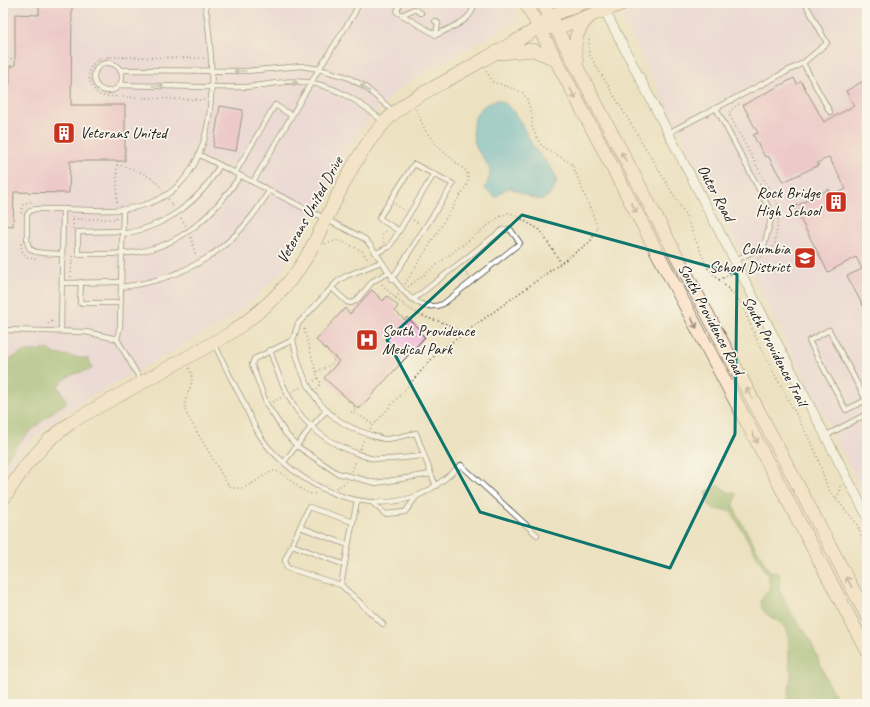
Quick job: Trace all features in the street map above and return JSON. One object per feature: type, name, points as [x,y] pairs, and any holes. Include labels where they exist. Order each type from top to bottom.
[{"type":"main road","name":"South Providence Road","points":[[526,3],[867,651]]},
{"type":"main road","name":"South Providence Road","points":[[543,3],[867,616]]},
{"type":"main road","points":[[538,28],[550,16],[582,3]]},
{"type":"main road","points":[[538,28],[556,28],[624,3]]},
{"type":"main road","points":[[580,72],[574,44],[581,25],[590,16]]},
{"type":"main road","name":"Veterans United Drive","points":[[3,499],[26,465],[49,440],[73,421],[184,360],[253,318],[282,291],[307,256],[362,150],[384,123],[395,113],[413,100],[538,28]]},
{"type":"main road","points":[[487,58],[523,50],[533,50],[555,59]]},
{"type":"street","name":"Outer Road","points":[[605,11],[867,516]]},
{"type":"lane","points":[[62,254],[35,253],[29,250],[27,246],[27,215],[30,211],[34,209],[122,210],[145,205],[177,187],[191,171],[200,156],[206,133],[211,88],[209,29],[204,3]]},
{"type":"lane","points":[[252,182],[291,115],[354,14],[359,3]]},
{"type":"lane","points":[[400,3],[397,12],[436,35]]},
{"type":"lane","points":[[436,35],[462,22],[470,15],[474,3]]},
{"type":"lane","points":[[667,133],[803,63],[827,43],[805,3]]},
{"type":"lane","points":[[402,15],[414,9],[421,13]]},
{"type":"lane","points":[[435,21],[438,23],[436,35]]},
{"type":"lane","points":[[104,63],[114,64],[120,70],[122,78],[119,85],[115,88],[106,90],[98,86],[94,78],[97,69],[104,63]]},
{"type":"lane","points":[[803,63],[830,112]]},
{"type":"lane","points":[[120,70],[246,71],[294,66],[319,69],[346,77],[364,86],[395,113]]},
{"type":"lane","points":[[119,85],[211,88],[262,86],[296,82],[312,83],[331,88],[357,100],[384,123]]},
{"type":"lane","points":[[235,173],[275,105],[291,115]]},
{"type":"lane","points":[[716,108],[770,210],[771,219],[764,246],[734,261]]},
{"type":"lane","points":[[200,156],[365,239],[376,253],[392,279],[402,290],[414,299],[424,305],[435,308],[443,304],[520,243],[510,230],[502,230],[414,299]]},
{"type":"lane","points":[[392,279],[453,184],[414,164],[378,218],[399,231]]},
{"type":"lane","points":[[220,165],[211,182],[200,195],[177,213],[153,226],[122,232],[78,232],[78,254],[122,253],[154,248],[173,241],[206,219],[220,204],[240,176]]},
{"type":"lane","points":[[376,253],[389,247],[434,174]]},
{"type":"lane","points":[[62,283],[81,282],[121,285],[164,279],[200,263],[218,251],[234,237],[250,220],[269,191]]},
{"type":"lane","points":[[61,331],[63,209]]},
{"type":"lane","points":[[122,210],[120,326],[117,339],[142,382]]},
{"type":"lane","points":[[381,262],[346,276],[332,288],[298,324],[293,340],[300,368],[307,384],[315,398],[326,410],[350,428],[385,439],[416,433],[423,456],[436,486]]},
{"type":"lane","points":[[332,288],[347,302],[351,303],[356,301],[373,281],[388,273]]},
{"type":"lane","points":[[81,282],[80,303],[120,303]]},
{"type":"lane","points":[[3,330],[86,332],[117,339]]},
{"type":"lane","points":[[829,330],[866,401],[846,410],[809,341],[829,330]]},
{"type":"lane","points":[[293,340],[254,359],[252,365],[260,389],[275,419],[297,446],[337,473],[376,483],[431,474]]},
{"type":"lane","points":[[214,342],[258,431],[269,448],[305,479],[328,492],[357,501],[372,502],[399,500],[419,495],[436,486],[461,465],[538,535]]},
{"type":"lane","points":[[270,350],[286,394],[296,410],[311,427],[330,442],[376,460],[423,456]]},
{"type":"lane","points":[[284,462],[326,410]]},
{"type":"lane","points":[[825,436],[867,414]]},
{"type":"lane","points":[[372,502],[385,514],[405,512],[419,495]]},
{"type":"lane","points":[[341,585],[357,501]]},
{"type":"lane","points":[[353,522],[309,506],[285,560],[287,568],[341,585],[383,624]]},
{"type":"lane","points":[[300,527],[348,545]]},
{"type":"lane","points":[[292,545],[344,565]]},
{"type":"path","name":"South Providence Trail","points":[[589,39],[589,54],[684,212],[707,267],[718,281],[740,302],[758,342],[815,450],[828,489],[857,524],[867,553]]},
{"type":"path","points":[[204,104],[204,99],[101,96],[93,91],[88,75],[91,67],[96,61],[108,57],[205,59],[205,54]]},
{"type":"path","points":[[3,58],[15,59]]},
{"type":"path","points":[[184,360],[193,376],[193,382],[185,395],[184,404],[186,413],[228,485],[233,488],[240,489],[274,471],[279,472],[299,489],[306,492],[314,494],[328,492],[346,483],[351,476],[367,433],[438,352],[590,242],[598,228],[572,164],[541,146],[532,128],[532,116],[527,99],[523,93],[515,89],[493,82],[487,58]]},
{"type":"path","points":[[402,290],[468,183],[466,171],[437,146],[425,130],[413,100]]},
{"type":"path","points":[[718,281],[739,270],[772,249],[775,243],[780,209],[730,116],[730,111],[741,103]]},
{"type":"path","points":[[117,161],[117,204]]},
{"type":"path","points":[[117,165],[126,166],[153,180],[163,190],[167,187]]},
{"type":"path","points":[[165,195],[189,231],[194,253],[200,263]]},
{"type":"path","points":[[21,218],[21,210],[23,205],[28,202],[35,202]]},
{"type":"path","points":[[111,204],[122,204]]},
{"type":"path","points":[[73,219],[116,219],[116,210]]},
{"type":"path","points":[[386,248],[382,235],[389,225]]},
{"type":"path","points":[[21,241],[21,249],[26,257],[44,259]]},
{"type":"path","points":[[396,274],[405,284]]},
{"type":"path","points":[[48,324],[52,323],[55,318]]},
{"type":"path","points":[[303,327],[316,372]]},
{"type":"path","points":[[317,390],[321,383],[318,378]]},
{"type":"path","points":[[348,401],[356,408],[351,412],[364,418],[373,426]]},
{"type":"highlighted area","points":[[522,215],[737,274],[735,434],[670,568],[480,512],[387,340]]},
{"type":"shaded area","points":[[3,3],[510,3],[517,16],[508,26],[418,76],[394,93],[360,130],[342,155],[299,245],[281,271],[257,296],[229,320],[79,403],[42,430],[18,454],[3,478]]},
{"type":"shaded area","name":"Columbia School District","points":[[648,3],[867,3],[867,500],[621,16]]},
{"type":"green space","points":[[49,349],[55,354],[89,359],[92,369],[71,375],[58,385],[67,402],[32,430],[3,464],[3,363],[23,352]]},
{"type":"green space","points":[[718,485],[728,492],[737,494],[734,505],[736,512],[754,545],[762,556],[765,565],[769,570],[778,573],[780,577],[780,592],[793,616],[809,637],[829,685],[840,704],[786,704],[791,675],[788,637],[784,627],[763,611],[761,600],[769,587],[768,576],[731,511],[714,509],[709,505],[707,492]]},
{"type":"water","points":[[498,100],[510,107],[534,147],[554,173],[556,185],[549,196],[543,199],[535,199],[509,188],[504,190],[496,198],[484,188],[489,179],[490,171],[474,141],[473,125],[478,112],[483,107]]},
{"type":"building","name":"Veterans United","points":[[50,4],[72,4],[71,105],[125,105],[125,161],[70,161],[69,193],[14,192],[13,226],[3,225],[3,85],[10,84],[10,66],[15,66],[15,14],[39,15],[39,6],[50,6]]},
{"type":"building","name":"Rock Bridge High School","points":[[794,78],[797,84],[801,81],[824,122],[854,106],[846,91],[867,79],[867,313],[847,276],[862,269],[856,257],[828,272],[794,207],[829,189],[832,196],[846,189],[829,157],[817,163],[819,165],[783,182],[768,156],[765,157],[753,135],[758,133],[743,105]]},
{"type":"building","points":[[220,106],[243,110],[236,151],[213,147]]},
{"type":"building","points":[[372,290],[383,301],[387,296],[398,306],[395,311],[405,320],[407,317],[421,330],[419,332],[425,337],[359,409],[324,378],[339,361],[316,340],[345,308],[350,314]]},
{"type":"place","name":"Veterans United","points":[[64,133]]},
{"type":"place","name":"Rock Bridge High School","points":[[836,202]]},
{"type":"place","name":"Columbia School District","points":[[805,258]]},
{"type":"place","name":"South Providence Medical Park","points":[[367,340]]}]
